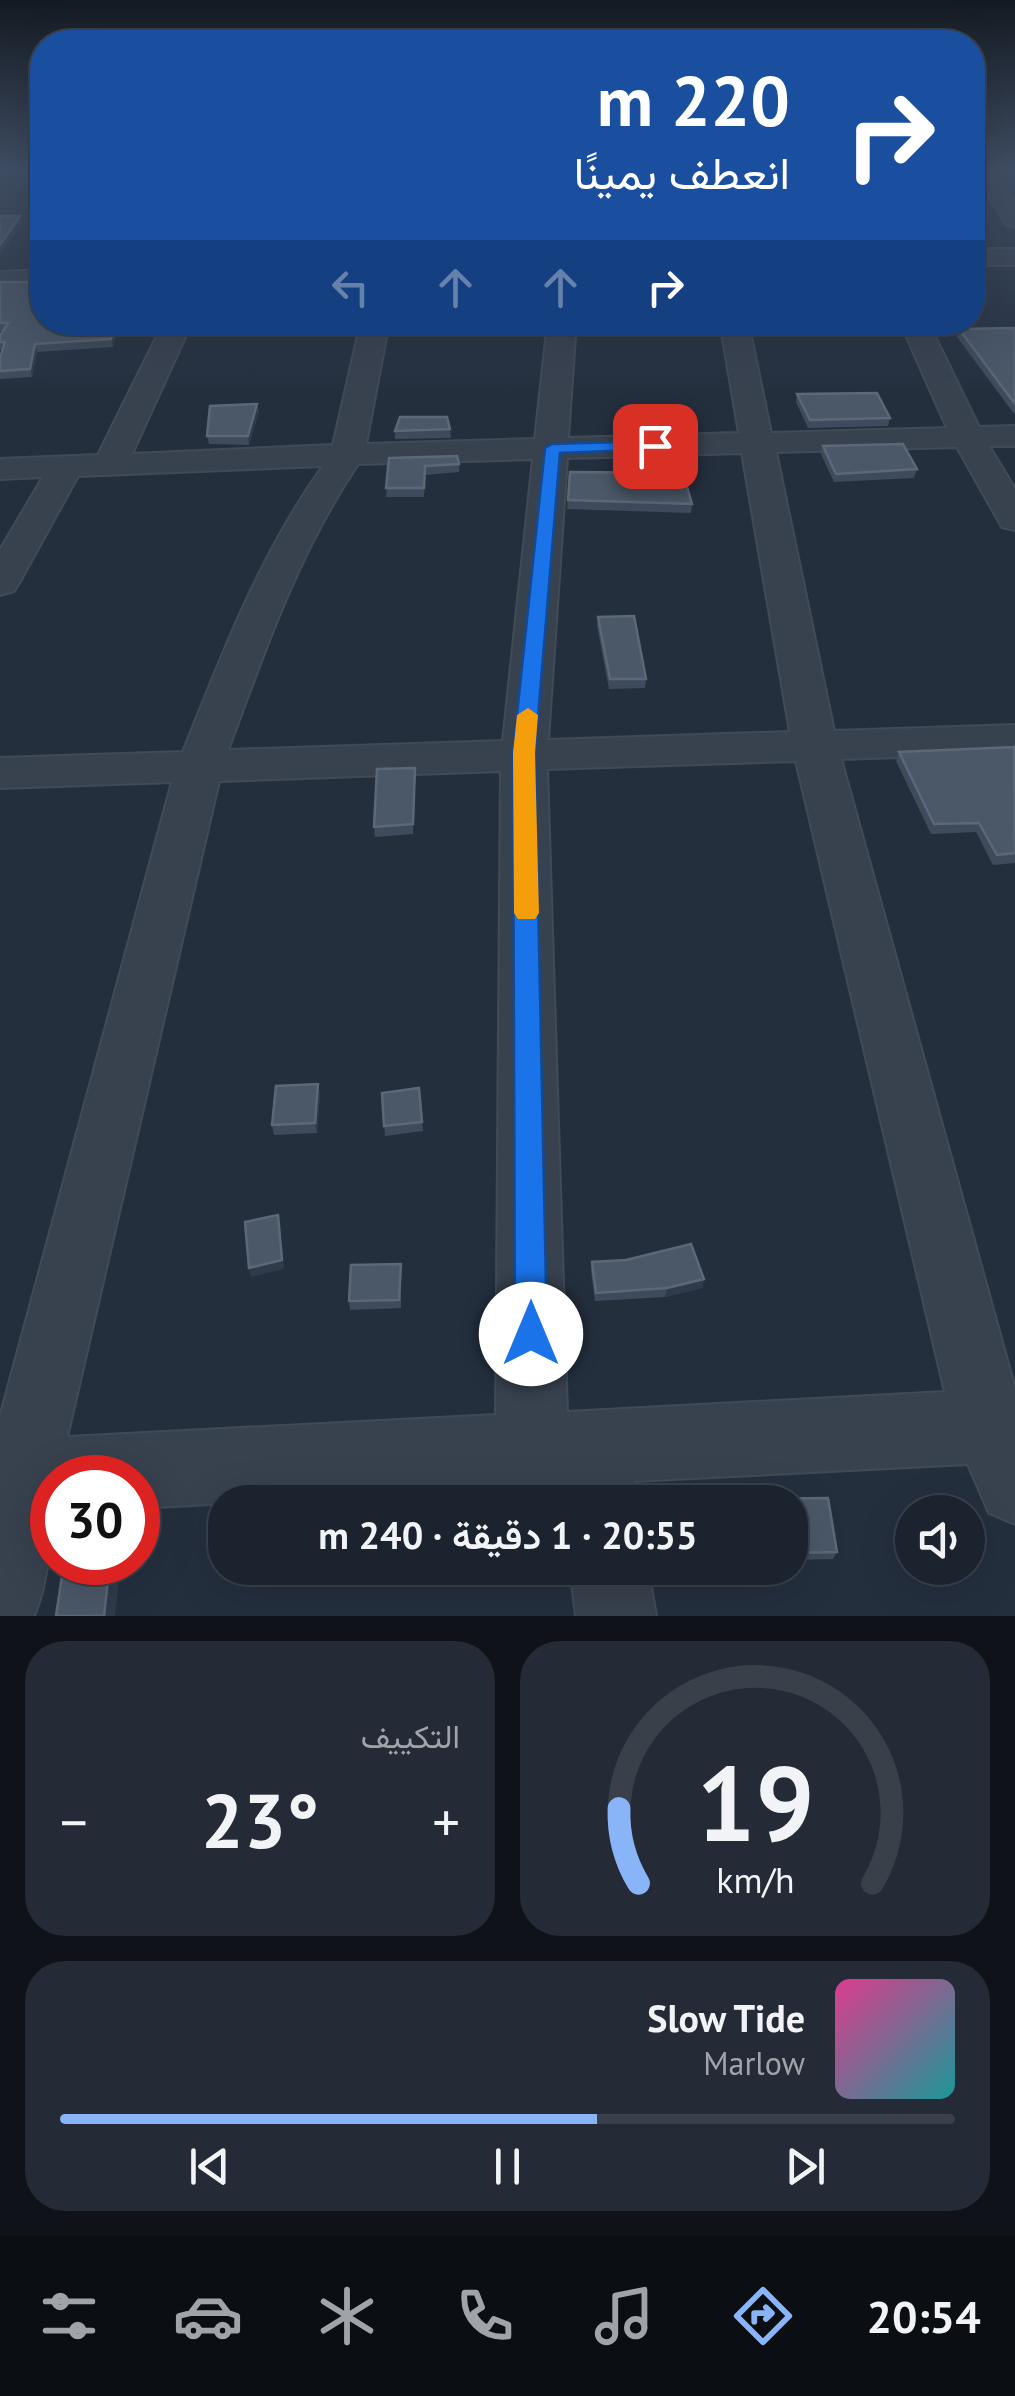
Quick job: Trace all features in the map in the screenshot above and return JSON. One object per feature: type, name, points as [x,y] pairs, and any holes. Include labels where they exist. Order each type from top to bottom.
[{"type":"street","points":[[985,258],[1015,257]]},
{"type":"street","points":[[0,280],[30,273]]},
{"type":"street","points":[[109,466],[172,335]]},
{"type":"street","points":[[0,1602],[10,1477],[199,768],[270,585],[308,512],[347,456],[371,335]]},
{"type":"street","points":[[561,335],[524,753],[575,1467]]},
{"type":"street","points":[[10,1477],[575,1467],[1006,1446],[815,744],[736,335]]},
{"type":"street","points":[[920,335],[968,438],[1015,518]]},
{"type":"street","points":[[0,470],[552,448],[1015,436]]},
{"type":"street","points":[[0,582],[66,468]]},
{"type":"street","points":[[0,773],[1015,738]]},
{"type":"street","points":[[611,1585],[616,1616]]},
{"type":"building","points":[[0,282],[30,282],[30,335],[112,335],[111,339],[35,344],[30,369],[0,371],[5,342],[0,342],[0,336],[8,323],[0,323]]},
{"type":"building","points":[[1015,328],[1015,404],[963,335],[985,335],[985,329]]},
{"type":"building","points":[[877,393],[890,418],[810,420],[797,394]]},
{"type":"building","points":[[257,404],[248,436],[207,436],[210,406]]},
{"type":"building","points":[[400,417],[447,417],[450,429],[395,431]]},
{"type":"building","points":[[903,444],[917,469],[836,474],[823,446]]},
{"type":"building","points":[[457,456],[459,464],[425,466],[424,488],[386,488],[389,458]]},
{"type":"building","points":[[570,472],[683,473],[692,504],[568,500]]},
{"type":"building","points":[[634,616],[646,679],[610,679],[598,617]]},
{"type":"building","points":[[1014,747],[1015,853],[997,855],[979,823],[934,824],[899,752]]},
{"type":"building","points":[[415,768],[413,824],[374,827],[377,769]]},
{"type":"building","points":[[318,1084],[315,1123],[272,1125],[276,1086]]},
{"type":"building","points":[[419,1088],[422,1122],[384,1126],[382,1093]]},
{"type":"building","points":[[278,1215],[282,1260],[249,1268],[245,1222]]},
{"type":"building","points":[[691,1244],[704,1279],[667,1288],[596,1293],[592,1262],[626,1260]]},
{"type":"building","points":[[401,1264],[399,1300],[349,1301],[351,1265]]},
{"type":"building","points":[[808,1498],[828,1498],[837,1552],[808,1553]]},
{"type":"building","points":[[61,1585],[107,1585],[104,1616],[56,1616]]},
{"type":"slow traffic","points":[[526,913],[524,753],[528,715]]},
{"type":"route","points":[[531,1334],[524,753],[552,448],[655,446]]}]
